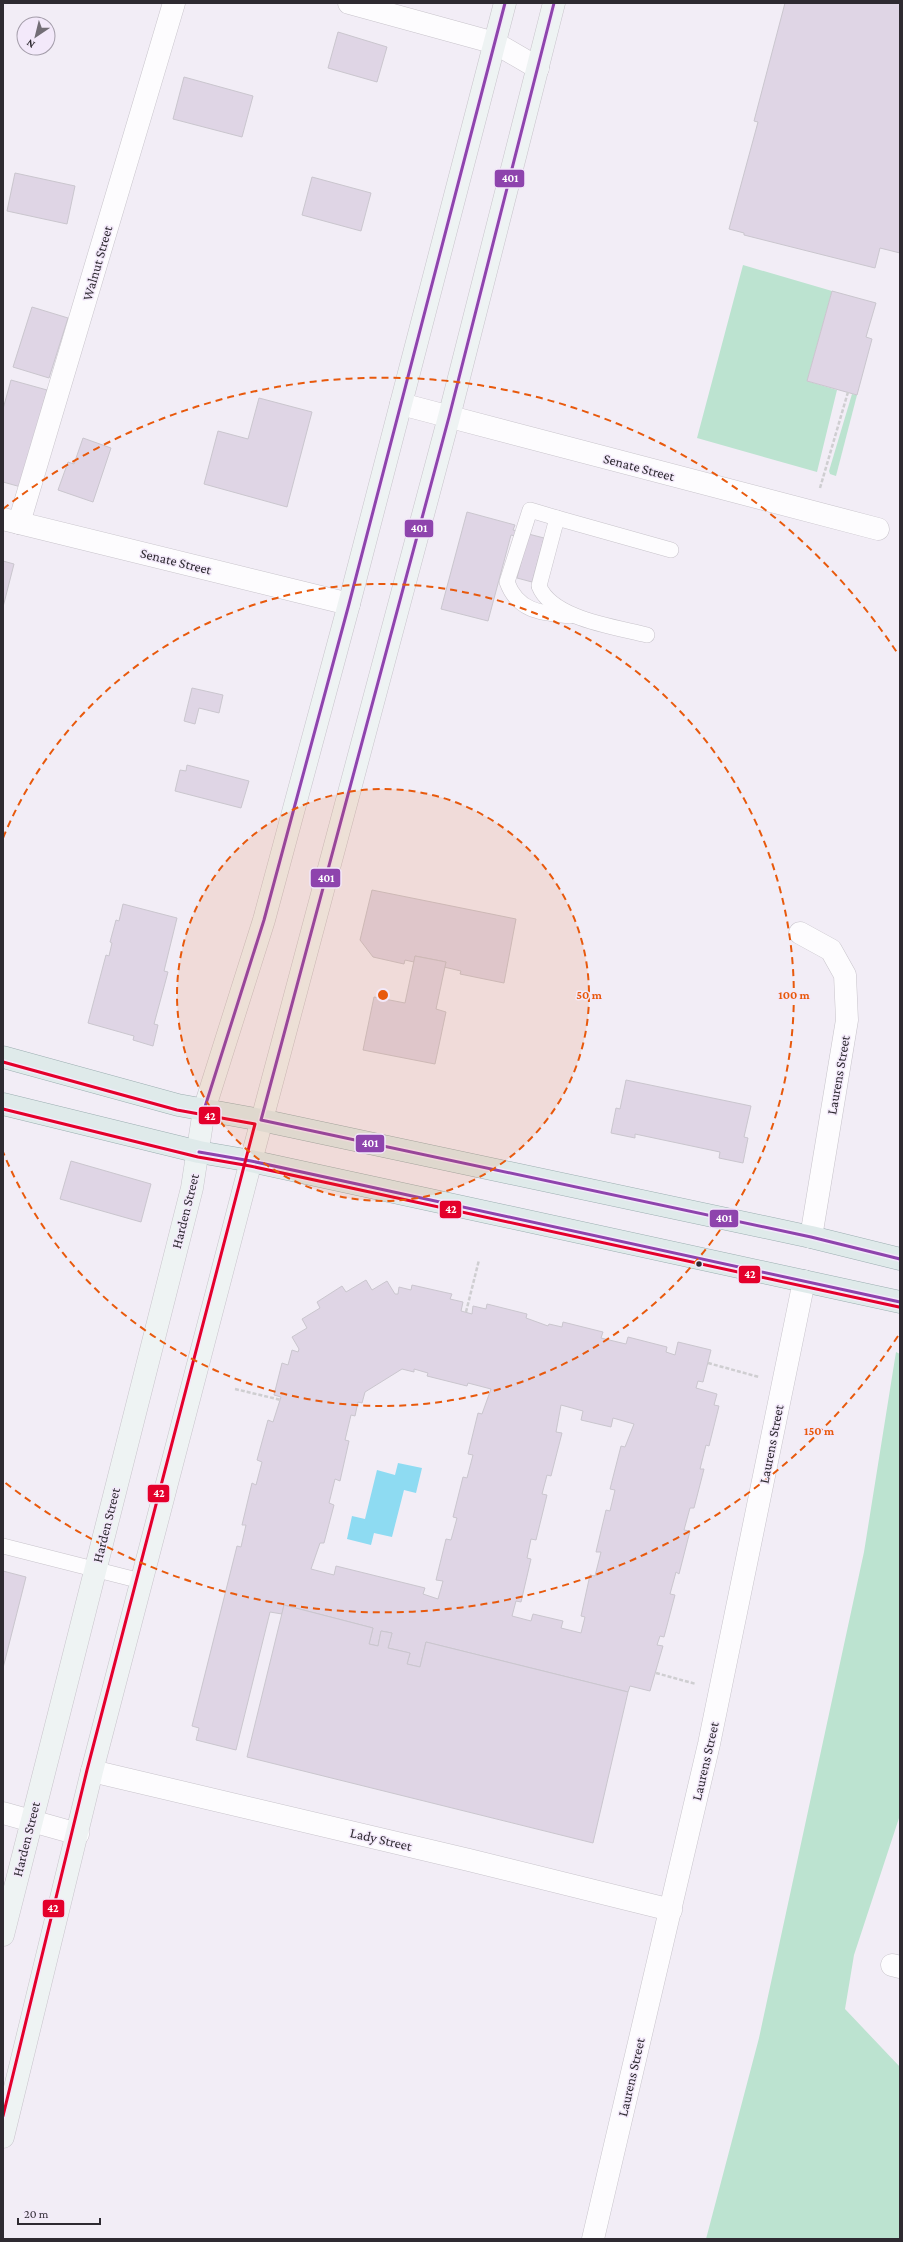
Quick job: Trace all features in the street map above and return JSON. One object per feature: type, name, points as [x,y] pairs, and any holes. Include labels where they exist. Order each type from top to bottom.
[{"type":"main road","name":"Harden Street","points":[[3,1935],[192,1188],[199,1152],[204,1110],[264,920],[349,604],[505,3]]},
{"type":"main road","points":[[3,2137],[78,1834],[92,1771],[141,1581],[250,1160],[262,1120],[449,417],[554,3]]},
{"type":"main road","points":[[3,1057],[204,1110],[262,1120],[812,1237],[900,1259]]},
{"type":"main road","points":[[3,1104],[199,1152],[250,1160],[900,1302]]},
{"type":"street","name":"Walnut Street","points":[[11,521],[174,3]]},
{"type":"street","points":[[349,3],[495,43],[538,68]]},
{"type":"street","name":"Senate Street","points":[[401,404],[878,529]]},
{"type":"street","name":"Senate Street","points":[[11,521],[349,604]]},
{"type":"street","name":"Laurens Street","points":[[800,933],[831,950],[845,975],[847,1020],[812,1237]]},
{"type":"street","name":"Laurens Street","points":[[594,2239],[741,1597],[804,1281]]},
{"type":"street","name":"Lady Street","points":[[92,1771],[469,1860],[670,1910]]},
{"type":"street","points":[[3,1813],[78,1834]]},
{"type":"lane","points":[[647,635],[577,617],[536,611],[521,604],[511,594],[508,582],[530,510],[671,550]]},
{"type":"lane","points":[[557,518],[539,586],[547,600],[577,617]]},
{"type":"lane","points":[[3,1546],[141,1581]]},
{"type":"path","points":[[828,460],[848,392]]},
{"type":"path","points":[[466,1312],[479,1260]]},
{"type":"path","points":[[708,1363],[761,1378]]},
{"type":"path","points":[[235,1390],[281,1400]]},
{"type":"path","points":[[656,1673],[697,1684]]},
{"type":"green space","points":[[743,265],[832,291],[807,381],[837,390],[817,472],[697,438]]},
{"type":"green space","points":[[852,394],[857,395],[836,476],[830,474],[829,471]]},
{"type":"green space","points":[[896,1352],[900,1354],[900,1815],[854,1955],[845,2009],[900,2067],[900,2239],[706,2239],[759,2038],[864,1552]]},
{"type":"water","points":[[398,1463],[422,1468],[416,1493],[404,1490],[392,1537],[374,1533],[371,1545],[347,1539],[352,1516],[365,1519],[377,1470],[395,1475]]},
{"type":"building","points":[[785,3],[900,3],[900,253],[880,248],[875,268],[744,235],[744,233],[729,229],[758,122],[754,121]]},
{"type":"building","points":[[338,32],[387,47],[377,82],[328,68]]},
{"type":"building","points":[[184,77],[253,96],[242,137],[173,119]]},
{"type":"building","points":[[15,173],[75,186],[67,224],[7,211]]},
{"type":"building","points":[[312,177],[371,193],[361,231],[302,215]]},
{"type":"building","points":[[832,291],[876,303],[866,337],[872,339],[857,395],[807,381]]},
{"type":"building","points":[[32,307],[68,318],[49,378],[13,367]]},
{"type":"building","points":[[11,380],[47,390],[21,487],[3,482],[3,409]]},
{"type":"building","points":[[259,398],[312,412],[287,507],[204,484],[218,431],[248,439]]},
{"type":"building","points":[[83,438],[111,448],[93,502],[58,490],[68,462],[74,464]]},
{"type":"building","points":[[467,512],[515,525],[513,530],[544,538],[532,582],[517,578],[527,539],[511,535],[488,621],[441,609]]},
{"type":"building","points":[[3,561],[14,564],[3,607]]},
{"type":"building","points":[[192,688],[223,695],[219,713],[199,708],[195,724],[184,721]]},
{"type":"building","points":[[187,765],[249,781],[241,808],[175,791],[180,770],[186,771]]},
{"type":"building","points":[[372,890],[516,919],[504,983],[460,974],[461,971],[444,967],[446,962],[415,956],[414,962],[405,960],[404,964],[373,957],[360,940]]},
{"type":"building","points":[[123,904],[177,918],[164,971],[168,972],[154,1024],[158,1025],[153,1046],[133,1040],[134,1036],[88,1023],[106,955],[109,956],[112,943],[110,942],[116,920],[119,921]]},
{"type":"building","points":[[415,956],[446,962],[436,1009],[446,1012],[435,1064],[363,1050],[374,997],[405,1003]]},
{"type":"building","points":[[626,1080],[751,1106],[744,1137],[748,1138],[743,1163],[719,1158],[720,1152],[635,1134],[635,1138],[611,1133],[616,1108],[620,1109]]},
{"type":"building","points":[[71,1161],[151,1184],[141,1222],[60,1199]]},
{"type":"building","points":[[366,1280],[372,1290],[387,1281],[395,1294],[398,1294],[399,1287],[411,1290],[412,1285],[452,1294],[450,1299],[463,1302],[461,1311],[472,1314],[473,1306],[486,1309],[487,1304],[527,1314],[526,1318],[548,1326],[549,1324],[562,1327],[563,1322],[603,1332],[601,1338],[626,1344],[628,1337],[667,1347],[666,1352],[675,1355],[678,1342],[711,1350],[703,1382],[698,1381],[696,1388],[717,1394],[714,1405],[719,1406],[709,1446],[706,1445],[700,1469],[704,1469],[694,1508],[690,1508],[684,1530],[690,1531],[679,1574],[676,1572],[670,1594],[675,1595],[664,1637],[660,1636],[657,1645],[663,1646],[650,1691],[630,1686],[628,1692],[426,1642],[420,1667],[407,1664],[410,1653],[388,1648],[392,1633],[381,1631],[378,1646],[369,1644],[373,1628],[284,1605],[282,1614],[270,1612],[236,1750],[196,1740],[199,1728],[192,1726],[237,1546],[241,1547],[246,1525],[242,1525],[252,1483],[256,1485],[262,1462],[257,1460],[268,1420],[273,1422],[281,1397],[274,1395],[282,1363],[288,1365],[292,1350],[298,1352],[299,1349],[292,1337],[307,1328],[302,1319],[320,1308],[317,1302],[342,1286],[346,1292]],"holes":[[[402,1369],[414,1372],[414,1369],[428,1373],[427,1376],[467,1386],[468,1383],[491,1389],[482,1414],[478,1413],[468,1454],[473,1455],[467,1478],[463,1477],[453,1517],[457,1518],[451,1540],[446,1539],[436,1580],[443,1581],[438,1599],[423,1594],[425,1588],[336,1566],[334,1575],[311,1569],[320,1543],[324,1543],[334,1505],[329,1503],[335,1479],[340,1481],[349,1441],[345,1440],[351,1415],[355,1416],[358,1402],[362,1403],[365,1392]],[[561,1405],[583,1411],[581,1420],[611,1427],[613,1418],[634,1424],[625,1447],[621,1446],[610,1489],[615,1490],[610,1511],[606,1510],[596,1552],[601,1552],[595,1576],[590,1575],[581,1616],[585,1617],[581,1633],[561,1628],[563,1621],[533,1614],[531,1621],[512,1616],[516,1601],[521,1602],[531,1559],[527,1558],[531,1539],[536,1540],[547,1495],[542,1494],[547,1475],[551,1476],[562,1433],[556,1432]]]},
{"type":"building","points":[[3,1571],[26,1577],[3,1668]]},
{"type":"building","points":[[284,1605],[373,1628],[369,1644],[378,1646],[381,1631],[392,1633],[388,1648],[410,1653],[407,1664],[420,1667],[426,1642],[628,1692],[593,1843],[247,1757]]},
{"type":"transit line","name":"401","points":[[204,1110],[264,920],[349,604],[505,3]]},
{"type":"transit line","name":"401","points":[[554,3],[449,417],[261,1120],[811,1237],[900,1259]]},
{"type":"transit line","name":"42","points":[[3,1062],[177,1110],[255,1124],[87,1770],[3,2116]]},
{"type":"transit line","name":"42","points":[[3,1109],[198,1157],[250,1166],[899,1307]]},
{"type":"transit line","name":"401","points":[[199,1152],[251,1161],[900,1302]]}]
